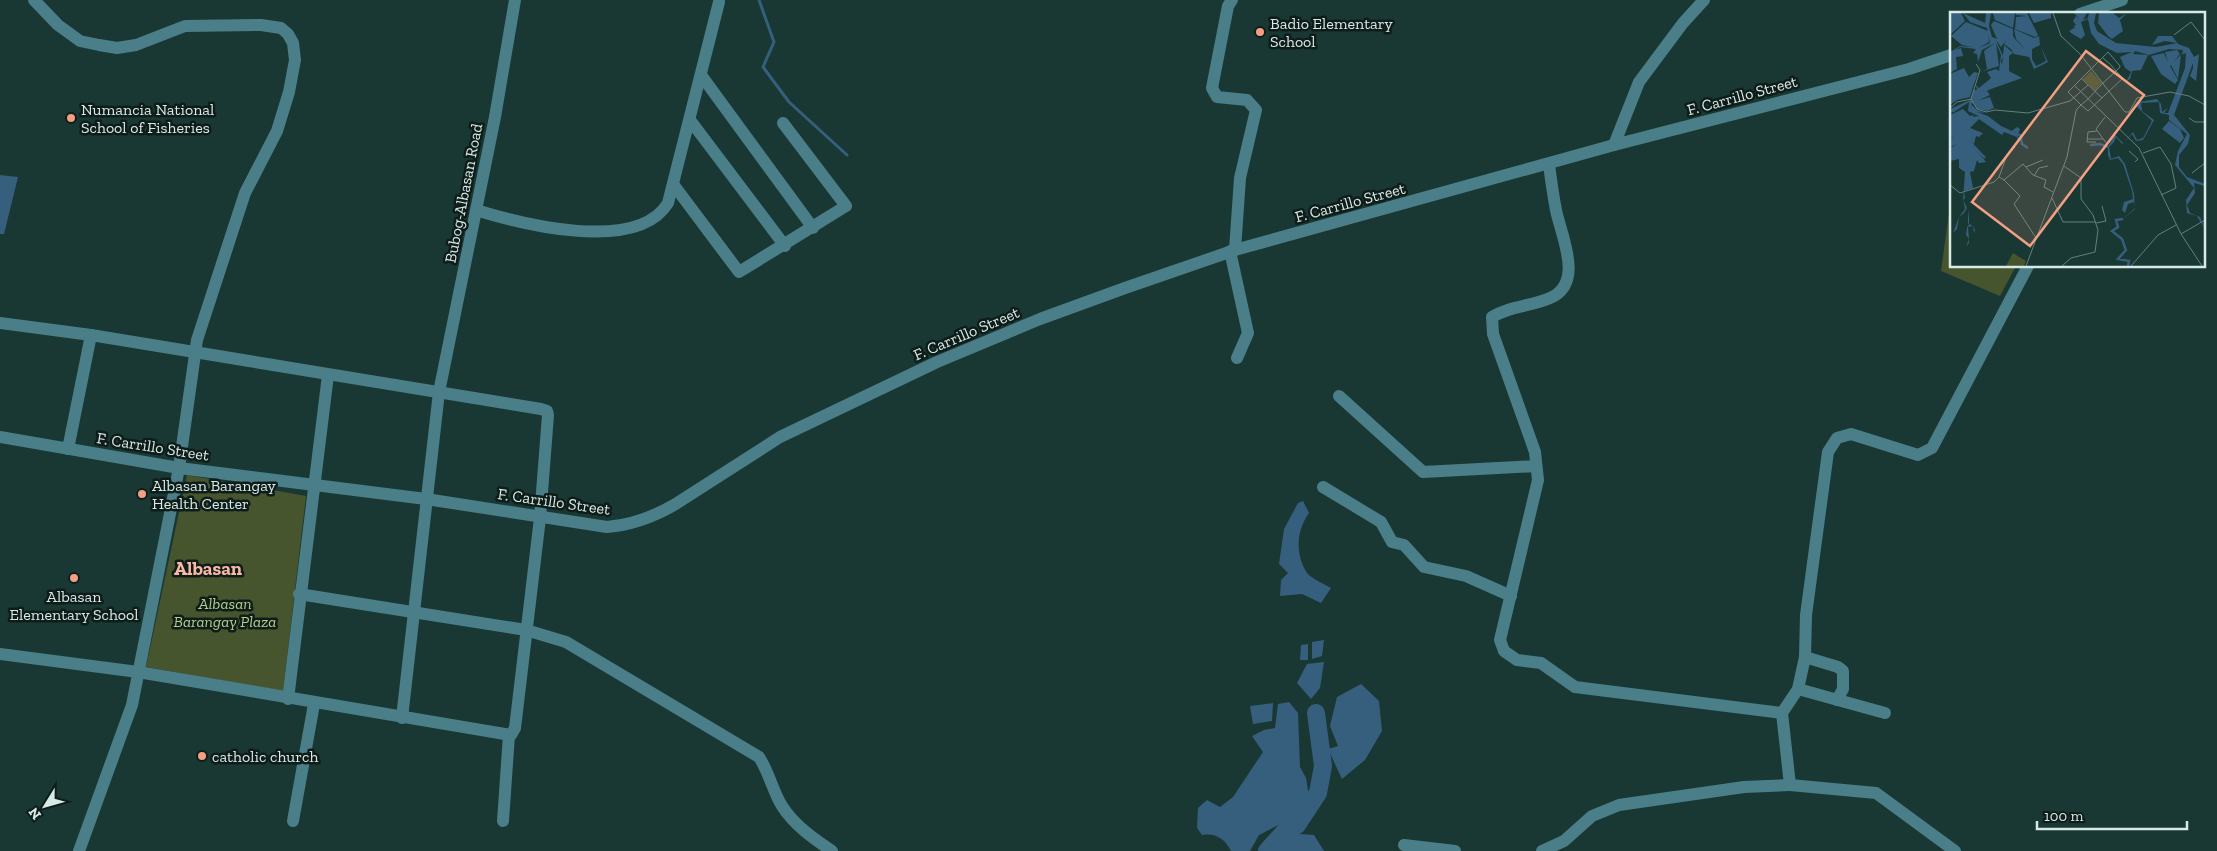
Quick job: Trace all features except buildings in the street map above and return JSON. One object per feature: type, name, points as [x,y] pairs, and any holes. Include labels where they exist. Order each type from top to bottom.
[{"type":"street","points":[[34,0],[58,25],[80,41],[98,45],[117,48],[136,45],[185,26],[216,24],[282,28],[293,43],[294,73],[277,131],[245,193],[198,340],[178,468],[132,705],[79,851]]},
{"type":"street","name":"Bubog-Albasan Road","points":[[402,718],[439,392],[476,210],[515,0]]},
{"type":"street","points":[[1232,0],[1228,6],[1212,88],[1217,97],[1247,100],[1256,110],[1240,178],[1233,251],[1248,333],[1237,358]]},
{"type":"street","points":[[1614,145],[1639,82],[1683,23],[1704,0]]},
{"type":"street","points":[[2090,12],[2105,9],[2122,0]]},
{"type":"street","points":[[476,210],[546,229],[603,231],[625,229],[645,222],[659,214],[668,203],[719,2]]},
{"type":"street","name":"F. Carrillo Street","points":[[0,437],[178,468],[426,499],[607,527],[629,524],[652,516],[700,489],[780,437],[937,362],[1040,320],[1233,251],[1614,145],[1909,68],[1950,55]]},
{"type":"street","points":[[701,75],[814,228]]},
{"type":"street","points":[[690,120],[785,246]]},
{"type":"street","points":[[673,184],[739,272],[785,246],[846,206],[783,123]]},
{"type":"street","points":[[1549,164],[1556,211],[1570,263],[1566,283],[1552,298],[1506,309],[1492,317],[1493,334],[1534,452],[1538,480],[1512,596],[1500,640],[1504,652],[1517,660],[1541,663],[1576,687],[1782,714]]},
{"type":"street","points":[[1790,785],[1782,714],[1798,688],[1805,657],[1806,615],[1828,452],[1837,438],[1851,434],[1918,454],[1932,448],[2027,268]]},
{"type":"street","points":[[0,323],[91,335],[195,354],[547,411],[540,518],[513,734],[509,735],[314,704],[138,672],[0,654]]},
{"type":"street","points":[[68,449],[91,335]]},
{"type":"street","points":[[288,699],[299,594],[328,375]]},
{"type":"street","points":[[1339,396],[1423,472],[1536,466]]},
{"type":"street","points":[[1323,487],[1381,522],[1392,542],[1404,545],[1424,567],[1466,576],[1512,596]]},
{"type":"street","points":[[299,594],[526,630],[566,642],[759,756],[768,771],[782,806],[796,823],[832,851]]},
{"type":"street","points":[[1805,657],[1838,667],[1843,671],[1843,689],[1837,700]]},
{"type":"street","points":[[1798,688],[1884,713]]},
{"type":"street","points":[[293,821],[314,704]]},
{"type":"street","points":[[503,821],[509,735]]},
{"type":"street","points":[[1542,851],[1564,841],[1592,816],[1619,805],[1744,787],[1790,785],[1876,793],[1955,851]]},
{"type":"street","points":[[1404,845],[1455,851]]},
{"type":"green space","points":[[1950,206],[1950,268],[2015,268],[2000,296],[1941,271]]},
{"type":"green space","name":"Albasan Barangay Plaza","points":[[187,475],[306,496],[283,691],[146,667]]},
{"type":"water","points":[[0,175],[18,177],[4,234],[0,234]]},
{"type":"water","points":[[1303,501],[1309,513],[1299,535],[1300,558],[1307,573],[1331,588],[1321,603],[1302,594],[1280,596],[1281,580],[1288,573],[1279,564],[1284,529],[1298,503]]},
{"type":"water","points":[[1324,640],[1322,656],[1312,659],[1312,642]]},
{"type":"water","points":[[1308,644],[1308,660],[1300,660],[1301,645]]},
{"type":"water","points":[[1324,662],[1320,688],[1311,699],[1297,683],[1307,664]]},
{"type":"water","points":[[1361,684],[1379,701],[1382,731],[1365,760],[1342,779],[1328,749],[1338,746],[1330,726],[1337,697]]},
{"type":"water","points":[[1289,702],[1298,713],[1300,767],[1306,778],[1309,797],[1296,816],[1259,835],[1250,851],[1231,851],[1220,838],[1212,835],[1202,835],[1197,828],[1198,808],[1207,800],[1220,807],[1233,797],[1263,752],[1252,736],[1264,730],[1275,728],[1278,704]]},
{"type":"water","points":[[1273,703],[1272,721],[1253,724],[1250,706]]},
{"type":"water","points":[[1286,833],[1314,835],[1324,851],[1275,851]]},
{"type":"waterway","points":[[759,0],[774,42],[763,67],[789,102],[847,155]]},
{"type":"waterway","points":[[1267,851],[1286,830],[1297,825],[1318,793],[1323,766],[1316,713]]},
{"type":"place","name":"Badio Elementary School","points":[[1260,32]]},
{"type":"place","name":"Numancia National School of Fisheries","points":[[71,118]]},
{"type":"place","name":"Albasan Barangay Health Center","points":[[142,494]]},
{"type":"place","name":"Albasan Elementary School","points":[[74,578]]},
{"type":"place","name":"catholic church","points":[[202,756]]},
{"type":"district","name":"Albasan","points":[[208,568]]}]
